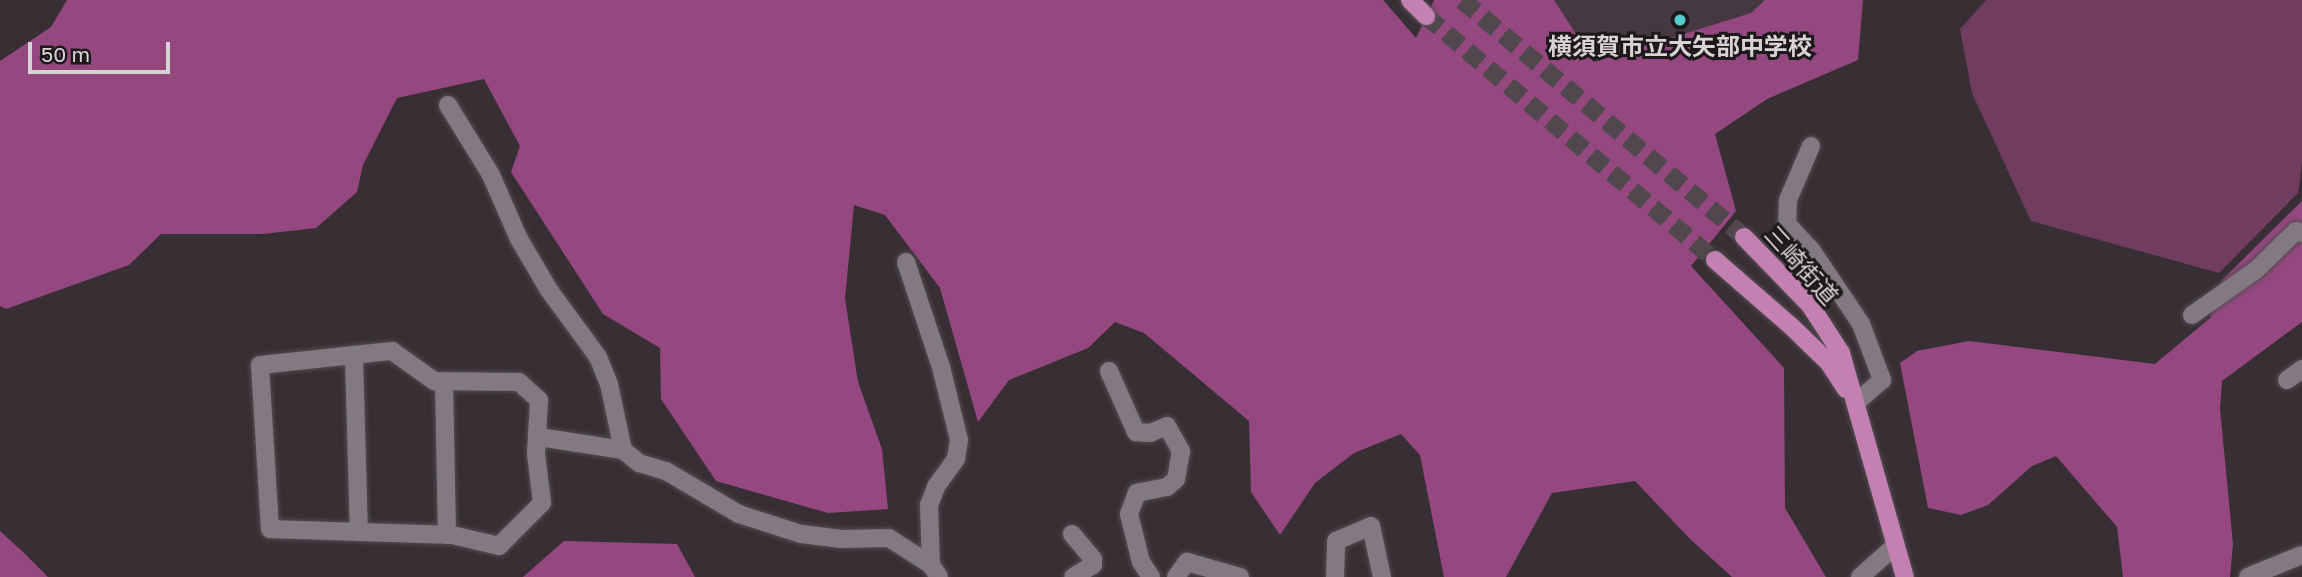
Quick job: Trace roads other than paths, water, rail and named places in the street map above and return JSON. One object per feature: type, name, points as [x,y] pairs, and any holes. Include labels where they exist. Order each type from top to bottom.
[{"type":"main road","points":[[1410,0],[1426,16]]},
{"type":"main road","name":"三崎街道","points":[[1744,237],[1810,305],[1842,353],[1905,577]]},
{"type":"main road","name":"三崎街道","points":[[1715,260],[1829,363],[1856,403]]},
{"type":"street","points":[[448,105],[491,175],[519,239],[549,290],[598,357],[609,384],[623,450]]},
{"type":"street","points":[[1811,146],[1788,200],[1787,223],[1812,251],[1861,324],[1882,380],[1856,403]]},
{"type":"street","points":[[2192,315],[2256,270],[2296,231],[2302,233]]},
{"type":"street","points":[[906,262],[941,367],[959,440],[956,459],[936,487],[929,505],[935,571]]},
{"type":"street","points":[[392,351],[434,381],[519,382],[539,400],[536,454],[542,503],[499,546],[447,535],[270,529],[260,365],[354,356],[392,351]]},
{"type":"street","points":[[354,356],[359,532]]},
{"type":"street","points":[[1109,371],[1136,432],[1150,433],[1167,426],[1181,452],[1176,479],[1167,487],[1138,493],[1129,513],[1141,562],[1151,577]]},
{"type":"street","points":[[444,381],[447,535]]},
{"type":"street","points":[[539,437],[623,450],[639,463],[666,471],[739,514],[802,534],[842,539],[889,538],[935,571]]},
{"type":"street","points":[[1335,577],[1336,541],[1371,526],[1382,577]]},
{"type":"street","points":[[1073,534],[1093,559],[1093,565],[1073,577]]},
{"type":"street","points":[[1860,577],[1895,546]]},
{"type":"street","points":[[2248,577],[2302,555]]},
{"type":"street","points":[[1176,577],[1187,562],[1240,577]]},
{"type":"tunnel","points":[[1462,0],[1744,237]]},
{"type":"tunnel","points":[[1426,16],[1715,260]]},
{"type":"place","name":"横須賀市立大矢部中学校","points":[[1680,20]]}]
